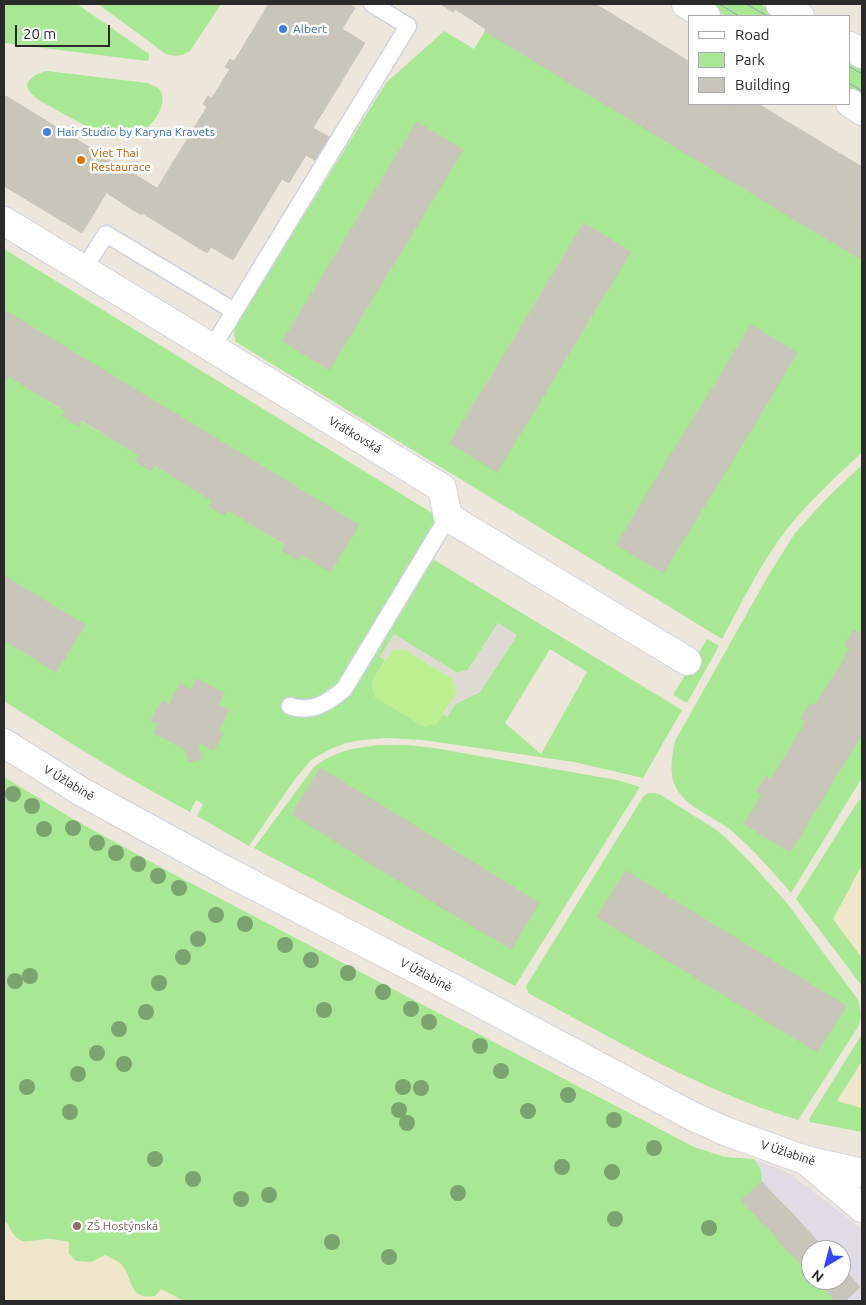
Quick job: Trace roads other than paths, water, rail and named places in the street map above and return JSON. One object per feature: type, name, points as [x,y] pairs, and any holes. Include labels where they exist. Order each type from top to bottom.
[{"type":"street","points":[[686,4],[704,15]]},
{"type":"street","points":[[780,4],[798,15]]},
{"type":"street","points":[[851,47],[862,54]]},
{"type":"street","points":[[851,104],[862,111]]},
{"type":"street","name":"Vrátkovská","points":[[4,221],[442,488],[448,517]]},
{"type":"street","points":[[448,517],[687,661]]},
{"type":"street","name":"V Úžlabině","points":[[4,743],[82,792],[232,874],[439,981],[692,1116],[725,1131],[805,1160],[862,1172]]},
{"type":"street","points":[[805,1160],[862,1208]]},
{"type":"lane","points":[[212,348],[408,26],[372,4]]},
{"type":"lane","points":[[84,269],[106,234],[234,311]]},
{"type":"lane","points":[[290,706],[307,708],[322,705],[332,700],[344,689],[448,517]]},
{"type":"tram line","points":[[719,4],[737,15]]},
{"type":"tram line","points":[[746,4],[765,15]]},
{"type":"tram line","points":[[851,68],[862,74]]},
{"type":"tram line","points":[[851,85],[862,91]]},
{"type":"place","name":"Albert","points":[[283,29]]},
{"type":"place","name":"Hair Studio by Karyna Kravets","points":[[47,132]]},
{"type":"place","name":"Viet Thai Restaurace","points":[[81,160]]},
{"type":"place","name":"ZŠ Hostýnská","points":[[77,1226]]}]
